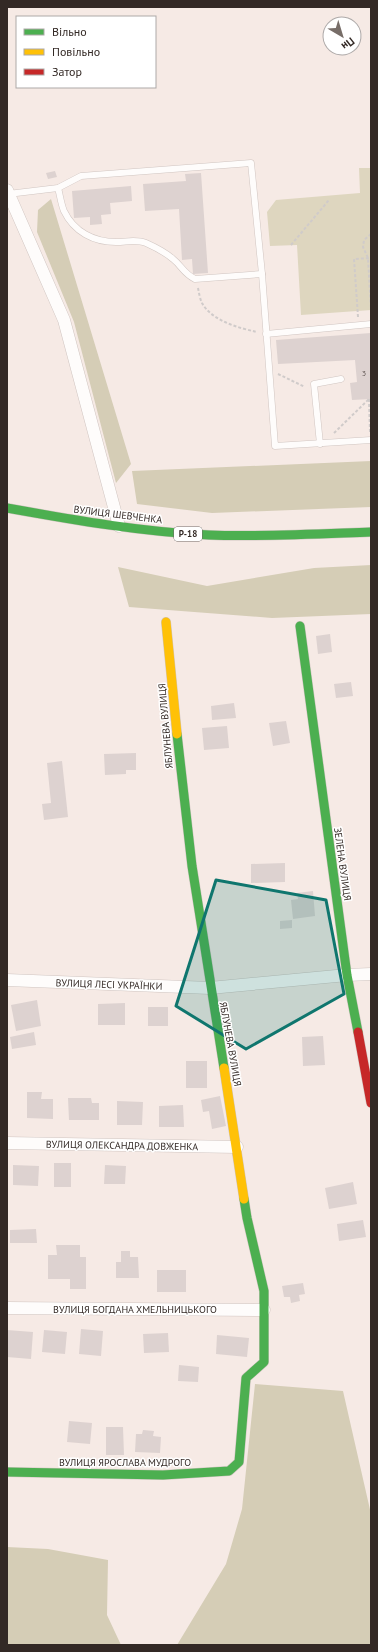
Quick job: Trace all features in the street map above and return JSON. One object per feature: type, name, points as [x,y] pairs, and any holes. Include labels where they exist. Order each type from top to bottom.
[{"type":"street","points":[[8,192],[64,320],[119,526]]},
{"type":"street","name":"ВУЛИЦЯ ШЕВЧЕНКА","points":[[7,508],[76,521],[185,534],[250,536],[371,532]]},
{"type":"street","name":"ЯБЛУНЕВА ВУЛИЦЯ","points":[[166,622],[181,777],[192,866],[210,988],[238,1147],[247,1218],[264,1291],[264,1362],[246,1378],[239,1462]]},
{"type":"street","name":"ЗЕЛЕНА ВУЛИЦЯ","points":[[300,626],[347,974],[371,1103]]},
{"type":"street","name":"ВУЛИЦЯ ЛЕСІ УКРАЇНКИ","points":[[7,980],[210,988],[347,974],[371,974]]},
{"type":"street","name":"ВУЛИЦЯ ОЛЕКСАНДРА ДОВЖЕНКА","points":[[7,1143],[238,1147]]},
{"type":"street","name":"ВУЛИЦЯ БОГДАНА ХМЕЛЬНИЦЬКОГО","points":[[7,1308],[264,1310]]},
{"type":"street","name":"ВУЛИЦЯ ЯРОСЛАВА МУДРОГО","points":[[7,1472],[163,1475],[229,1471],[239,1462]]},
{"type":"lane","points":[[8,192],[58,188],[81,176],[251,162],[262,274],[268,370],[275,446],[371,440]]},
{"type":"lane","points":[[58,188],[64,211],[72,224],[84,235],[99,241],[117,242],[133,240],[146,243],[173,259],[186,274],[195,279],[262,274]]},
{"type":"lane","points":[[266,334],[371,324]]},
{"type":"lane","points":[[322,443],[314,384],[341,379]]},
{"type":"path","points":[[291,245],[329,200]]},
{"type":"path","points":[[371,234],[364,240],[363,247],[370,258],[371,309]]},
{"type":"path","points":[[358,325],[354,259],[370,258]]},
{"type":"path","points":[[195,279],[202,303],[210,312],[218,318],[240,329],[266,334]]},
{"type":"path","points":[[268,370],[315,391]]},
{"type":"path","points":[[322,443],[370,400]]},
{"type":"path","points":[[370,400],[371,440]]},
{"type":"highlighted area","points":[[216,880],[326,900],[344,994],[246,1049],[176,1006]]},
{"type":"shaded area","points":[[359,168],[371,168],[371,310],[301,315],[297,245],[270,246],[267,212],[276,200],[360,193]]},
{"type":"shaded area","points":[[51,199],[131,464],[116,483],[74,322],[37,232],[38,210]]},
{"type":"shaded area","points":[[371,461],[371,507],[212,513],[137,504],[132,471]]},
{"type":"shaded area","points":[[371,565],[371,614],[272,618],[129,607],[118,567],[207,586],[314,568]]},
{"type":"shaded area","points":[[255,1384],[343,1391],[371,1514],[371,1645],[177,1645],[226,1564],[242,1509]]},
{"type":"shaded area","points":[[7,1547],[48,1549],[108,1560],[107,1615],[121,1645],[7,1645]]},
{"type":"building","points":[[55,171],[57,177],[48,179],[46,173]]},
{"type":"building","points":[[201,173],[208,273],[193,274],[192,259],[182,260],[179,209],[145,211],[143,184],[186,181],[185,174]]},
{"type":"building","points":[[131,186],[132,201],[110,203],[111,214],[101,215],[102,224],[90,225],[90,217],[74,218],[72,191]]},
{"type":"building","points":[[371,333],[371,399],[352,400],[350,383],[357,382],[355,360],[278,364],[276,340]]},
{"type":"building","points":[[330,634],[332,652],[318,654],[316,636]]},
{"type":"building","points":[[351,682],[353,696],[336,698],[334,684]]},
{"type":"building","points":[[234,703],[236,718],[212,720],[211,706]]},
{"type":"building","points":[[286,721],[290,743],[273,746],[269,723]]},
{"type":"building","points":[[227,726],[229,748],[204,750],[202,728]]},
{"type":"building","points":[[136,753],[136,770],[126,770],[126,774],[105,775],[104,754]]},
{"type":"building","points":[[62,761],[68,817],[44,820],[42,804],[51,803],[47,763]]},
{"type":"building","points":[[285,863],[285,882],[251,883],[251,864]]},
{"type":"building","points":[[313,891],[315,916],[293,919],[291,900],[298,899],[297,893]]},
{"type":"building","points":[[292,920],[292,928],[280,929],[280,921]]},
{"type":"building","points":[[37,1000],[41,1026],[16,1031],[11,1005]]},
{"type":"building","points":[[125,1003],[125,1025],[98,1025],[98,1004]]},
{"type":"building","points":[[148,1007],[168,1007],[168,1026],[148,1026]]},
{"type":"building","points":[[34,1032],[36,1045],[12,1049],[10,1037]]},
{"type":"building","points":[[323,1036],[325,1065],[303,1066],[302,1037]]},
{"type":"building","points":[[186,1061],[207,1061],[207,1088],[186,1088]]},
{"type":"building","points":[[27,1092],[42,1092],[41,1099],[53,1099],[53,1119],[27,1118]]},
{"type":"building","points":[[220,1096],[226,1126],[212,1129],[209,1111],[203,1112],[201,1100]]},
{"type":"building","points":[[68,1098],[91,1098],[92,1103],[99,1103],[99,1120],[69,1120]]},
{"type":"building","points":[[117,1101],[143,1102],[142,1125],[117,1125]]},
{"type":"building","points":[[183,1105],[184,1127],[159,1127],[159,1106]]},
{"type":"building","points":[[54,1163],[71,1163],[71,1187],[54,1187]]},
{"type":"building","points":[[13,1165],[39,1166],[38,1186],[13,1185]]},
{"type":"building","points":[[105,1165],[126,1166],[125,1184],[104,1184]]},
{"type":"building","points":[[353,1182],[357,1204],[329,1209],[325,1188]]},
{"type":"building","points":[[363,1220],[366,1237],[339,1241],[337,1224]]},
{"type":"building","points":[[36,1229],[37,1243],[10,1243],[10,1230]]},
{"type":"building","points":[[56,1245],[80,1245],[80,1257],[86,1257],[86,1289],[70,1289],[70,1279],[48,1279],[48,1255],[57,1255]]},
{"type":"building","points":[[121,1251],[130,1251],[130,1257],[138,1257],[139,1278],[116,1278],[116,1262],[121,1262]]},
{"type":"building","points":[[157,1270],[186,1270],[186,1292],[157,1292]]},
{"type":"building","points":[[303,1283],[305,1294],[299,1295],[300,1301],[291,1303],[290,1297],[284,1297],[282,1286]]},
{"type":"building","points":[[81,1329],[103,1331],[101,1356],[79,1354]]},
{"type":"building","points":[[7,1330],[33,1332],[31,1359],[7,1357]]},
{"type":"building","points":[[44,1330],[67,1332],[65,1354],[42,1352]]},
{"type":"building","points":[[168,1333],[169,1352],[144,1353],[143,1334]]},
{"type":"building","points":[[217,1335],[249,1338],[247,1357],[216,1354]]},
{"type":"building","points":[[179,1365],[199,1367],[198,1382],[178,1381]]},
{"type":"building","points":[[69,1421],[92,1423],[90,1444],[67,1442]]},
{"type":"building","points":[[106,1427],[123,1427],[124,1455],[106,1455]]},
{"type":"building","points":[[143,1430],[154,1431],[153,1436],[161,1437],[160,1453],[135,1452],[136,1434],[142,1434]]},
{"type":"traffic: fast","points":[[7,508],[108,525],[209,535],[250,536],[371,532]]},
{"type":"traffic: fast","points":[[300,626],[347,975],[358,1032]]},
{"type":"traffic: fast","points":[[177,734],[192,866],[224,1068]]},
{"type":"traffic: fast","points":[[7,1472],[163,1475],[229,1471],[239,1462],[246,1378],[264,1362],[264,1291],[244,1199]]},
{"type":"traffic: slow","points":[[166,622],[177,734]]},
{"type":"traffic: slow","points":[[224,1068],[244,1199]]},
{"type":"traffic: jam","points":[[358,1032],[371,1103]]}]
